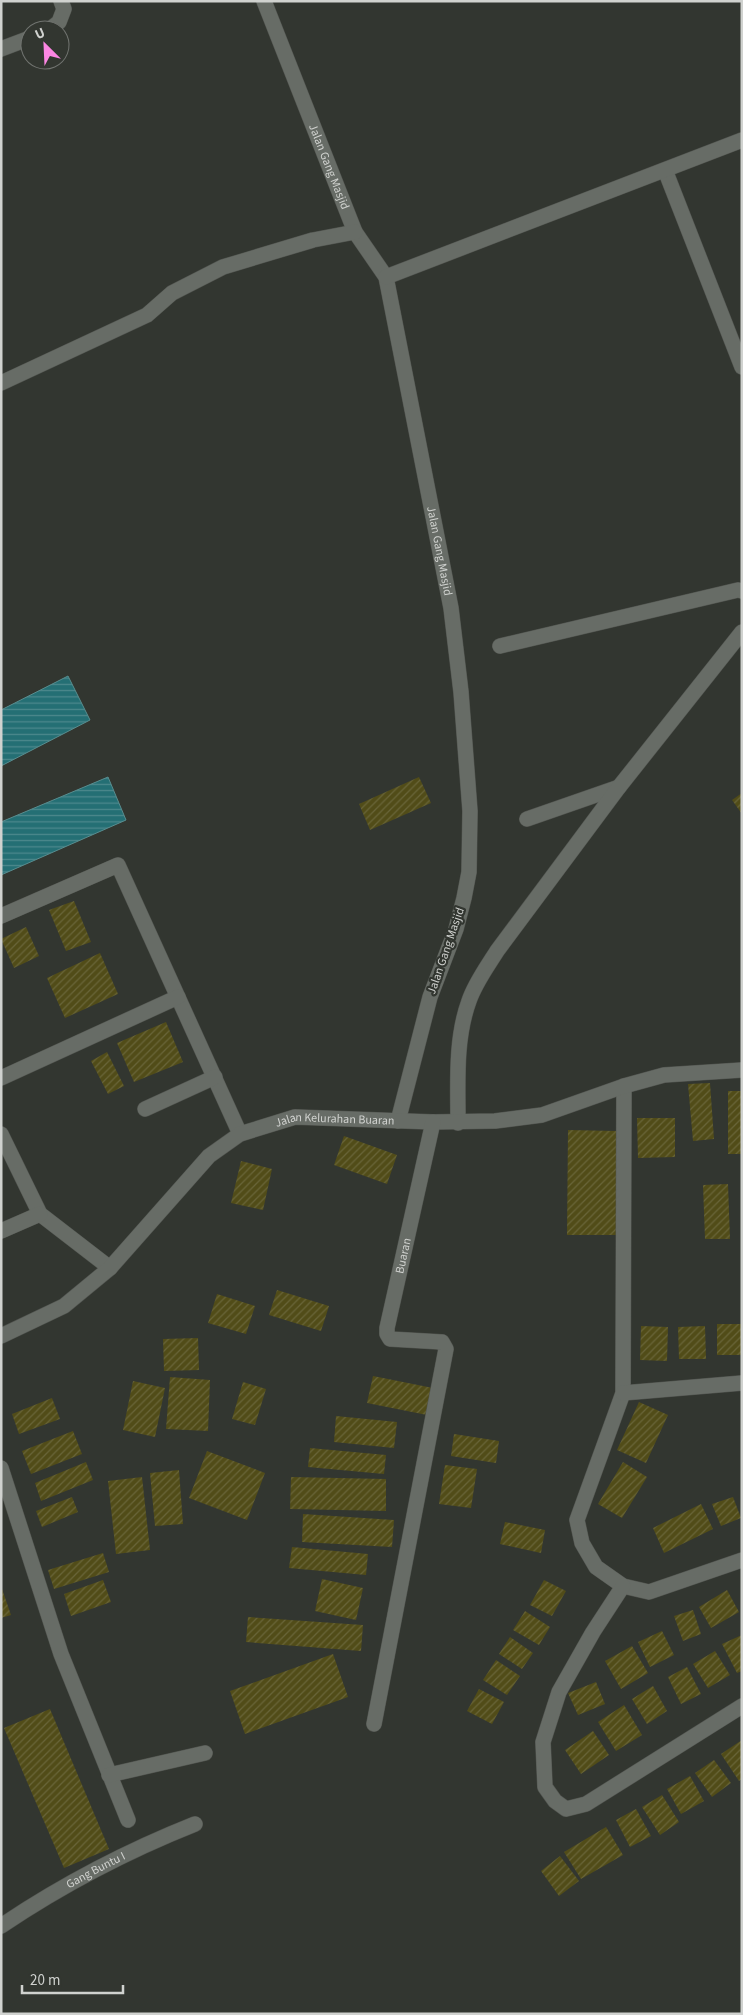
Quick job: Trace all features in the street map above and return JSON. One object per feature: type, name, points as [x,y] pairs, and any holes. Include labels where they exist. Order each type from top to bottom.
[{"type":"street","points":[[60,20],[64,9],[61,1]]},
{"type":"street","name":"Jalan Gang Masjid","points":[[264,1],[355,232],[386,277],[452,608],[461,692],[470,811],[469,872],[456,929],[430,998],[398,1122]]},
{"type":"street","points":[[1,49],[20,42]]},
{"type":"street","points":[[386,277],[742,140]]},
{"type":"street","points":[[665,170],[742,367]]},
{"type":"street","points":[[1,382],[147,315],[172,293],[223,267],[313,240],[355,232]]},
{"type":"street","points":[[500,646],[738,590],[742,592]]},
{"type":"street","points":[[458,1123],[461,1037],[469,1001],[480,979],[497,951],[619,787],[742,632]]},
{"type":"street","points":[[528,819],[619,787]]},
{"type":"street","points":[[1,916],[118,865],[240,1134]]},
{"type":"street","points":[[1,1078],[178,997]]},
{"type":"street","name":"Jalan Kelurahan Buaran","points":[[1,1336],[64,1306],[110,1268],[208,1156],[240,1134],[295,1117],[398,1122],[458,1123],[495,1121],[542,1115],[624,1086],[664,1075],[742,1070]]},
{"type":"street","points":[[145,1109],[214,1077]]},
{"type":"street","points":[[624,1086],[623,1394],[578,1520],[582,1543],[596,1567],[623,1586],[649,1592],[742,1560]]},
{"type":"street","name":"Buaran","points":[[374,1724],[446,1349],[442,1342],[390,1339],[387,1334],[433,1122]]},
{"type":"street","points":[[1,1134],[40,1214],[110,1268]]},
{"type":"street","points":[[1,1230],[40,1214]]},
{"type":"street","points":[[623,1394],[742,1383]]},
{"type":"street","points":[[1,1468],[61,1654],[128,1820]]},
{"type":"street","points":[[623,1586],[593,1632],[559,1692],[544,1742],[545,1787],[554,1801],[566,1809],[586,1804],[742,1706]]},
{"type":"street","points":[[109,1775],[205,1753]]},
{"type":"street","name":"Gang Buntu I","points":[[1,1926],[49,1895],[146,1844],[196,1824]]},
{"type":"water","points":[[68,676],[90,720],[1,766],[1,710]]},
{"type":"water","points":[[108,777],[126,820],[1,875],[1,822]]},
{"type":"building","points":[[419,777],[431,803],[370,830],[359,804]]},
{"type":"building","points":[[742,793],[742,814],[732,800]]},
{"type":"building","points":[[74,901],[91,942],[66,951],[49,910]]},
{"type":"building","points":[[26,927],[39,956],[14,968],[1,939]]},
{"type":"building","points":[[100,953],[118,994],[65,1018],[47,978]]},
{"type":"building","points":[[166,1022],[183,1062],[134,1082],[117,1043]]},
{"type":"building","points":[[107,1052],[124,1086],[108,1094],[91,1061]]},
{"type":"building","points":[[710,1083],[714,1139],[693,1141],[688,1084]]},
{"type":"building","points":[[728,1091],[742,1091],[742,1154],[728,1154]]},
{"type":"building","points":[[637,1118],[675,1118],[675,1157],[638,1158]]},
{"type":"building","points":[[568,1130],[617,1131],[616,1235],[567,1235]]},
{"type":"building","points":[[344,1136],[397,1155],[387,1184],[334,1165]]},
{"type":"building","points":[[241,1161],[272,1169],[263,1210],[231,1203]]},
{"type":"building","points":[[728,1184],[730,1239],[705,1239],[703,1185]]},
{"type":"building","points":[[277,1290],[329,1306],[321,1331],[269,1315]]},
{"type":"building","points":[[217,1294],[255,1306],[246,1334],[208,1323]]},
{"type":"building","points":[[717,1324],[742,1324],[742,1355],[717,1355]]},
{"type":"building","points":[[641,1326],[668,1327],[667,1361],[640,1360]]},
{"type":"building","points":[[705,1326],[706,1359],[679,1359],[678,1327]]},
{"type":"building","points":[[198,1338],[199,1370],[164,1371],[163,1339]]},
{"type":"building","points":[[373,1376],[433,1388],[427,1415],[367,1403]]},
{"type":"building","points":[[170,1377],[210,1380],[208,1431],[166,1429]]},
{"type":"building","points":[[133,1381],[165,1388],[155,1437],[123,1430]]},
{"type":"building","points":[[243,1382],[266,1389],[255,1425],[232,1419]]},
{"type":"building","points":[[52,1398],[60,1419],[19,1434],[12,1414]]},
{"type":"building","points":[[639,1402],[668,1415],[646,1463],[617,1450]]},
{"type":"building","points":[[336,1416],[397,1422],[394,1448],[334,1442]]},
{"type":"building","points":[[73,1431],[82,1454],[31,1474],[22,1451]]},
{"type":"building","points":[[454,1434],[499,1441],[496,1463],[451,1456]]},
{"type":"building","points":[[310,1448],[386,1455],[384,1474],[308,1467]]},
{"type":"building","points":[[207,1451],[265,1473],[247,1520],[189,1498]]},
{"type":"building","points":[[86,1462],[93,1480],[41,1501],[35,1483]]},
{"type":"building","points":[[623,1462],[647,1477],[622,1518],[598,1504]]},
{"type":"building","points":[[445,1465],[477,1469],[471,1508],[439,1504]]},
{"type":"building","points":[[179,1470],[183,1524],[155,1526],[150,1473]]},
{"type":"building","points":[[142,1477],[150,1550],[116,1554],[108,1481]]},
{"type":"building","points":[[291,1477],[386,1479],[386,1511],[290,1509]]},
{"type":"building","points":[[72,1497],[78,1512],[42,1527],[36,1511]]},
{"type":"building","points":[[733,1497],[741,1518],[721,1526],[712,1504]]},
{"type":"building","points":[[701,1504],[713,1529],[664,1553],[653,1528]]},
{"type":"building","points":[[303,1514],[394,1520],[392,1547],[302,1542]]},
{"type":"building","points":[[505,1522],[545,1530],[541,1553],[500,1544]]},
{"type":"building","points":[[292,1547],[368,1554],[366,1575],[289,1568]]},
{"type":"building","points":[[103,1553],[109,1572],[54,1589],[48,1570]]},
{"type":"building","points":[[322,1579],[363,1588],[356,1620],[315,1611]]},
{"type":"building","points":[[103,1580],[111,1602],[71,1616],[64,1594]]},
{"type":"building","points":[[544,1580],[566,1591],[552,1616],[530,1605]]},
{"type":"building","points":[[1,1586],[11,1615],[1,1618]]},
{"type":"building","points":[[727,1590],[739,1612],[711,1628],[699,1607]]},
{"type":"building","points":[[693,1610],[701,1634],[683,1641],[674,1616]]},
{"type":"building","points":[[525,1611],[550,1627],[539,1645],[513,1630]]},
{"type":"building","points":[[248,1617],[363,1625],[361,1651],[246,1642]]},
{"type":"building","points":[[662,1631],[674,1655],[650,1667],[638,1642]]},
{"type":"building","points":[[742,1635],[742,1671],[737,1673],[722,1644]]},
{"type":"building","points":[[510,1637],[533,1653],[522,1669],[499,1654]]},
{"type":"building","points":[[632,1646],[648,1673],[621,1689],[605,1661]]},
{"type":"building","points":[[715,1651],[730,1675],[708,1688],[693,1664]]},
{"type":"building","points":[[333,1654],[348,1697],[245,1734],[230,1691]]},
{"type":"building","points":[[496,1660],[520,1676],[507,1695],[483,1680]]},
{"type":"building","points":[[687,1667],[701,1694],[681,1704],[668,1677]]},
{"type":"building","points":[[596,1682],[605,1704],[578,1715],[568,1693]]},
{"type":"building","points":[[653,1686],[667,1711],[647,1724],[632,1699]]},
{"type":"building","points":[[479,1689],[504,1702],[492,1724],[467,1711]]},
{"type":"building","points":[[624,1705],[642,1735],[616,1751],[598,1722]]},
{"type":"building","points":[[50,1709],[109,1849],[64,1868],[4,1728]]},
{"type":"building","points":[[593,1731],[609,1755],[581,1774],[565,1750]]},
{"type":"building","points":[[742,1740],[742,1779],[739,1781],[721,1754]]},
{"type":"building","points":[[714,1760],[731,1783],[712,1797],[695,1773]]},
{"type":"building","points":[[690,1776],[704,1801],[681,1814],[667,1789]]},
{"type":"building","points":[[662,1795],[679,1822],[660,1835],[642,1807]]},
{"type":"building","points":[[636,1809],[651,1836],[630,1847],[616,1820]]},
{"type":"building","points":[[606,1827],[623,1855],[581,1879],[564,1852]]},
{"type":"building","points":[[560,1856],[579,1881],[559,1896],[541,1871]]}]
